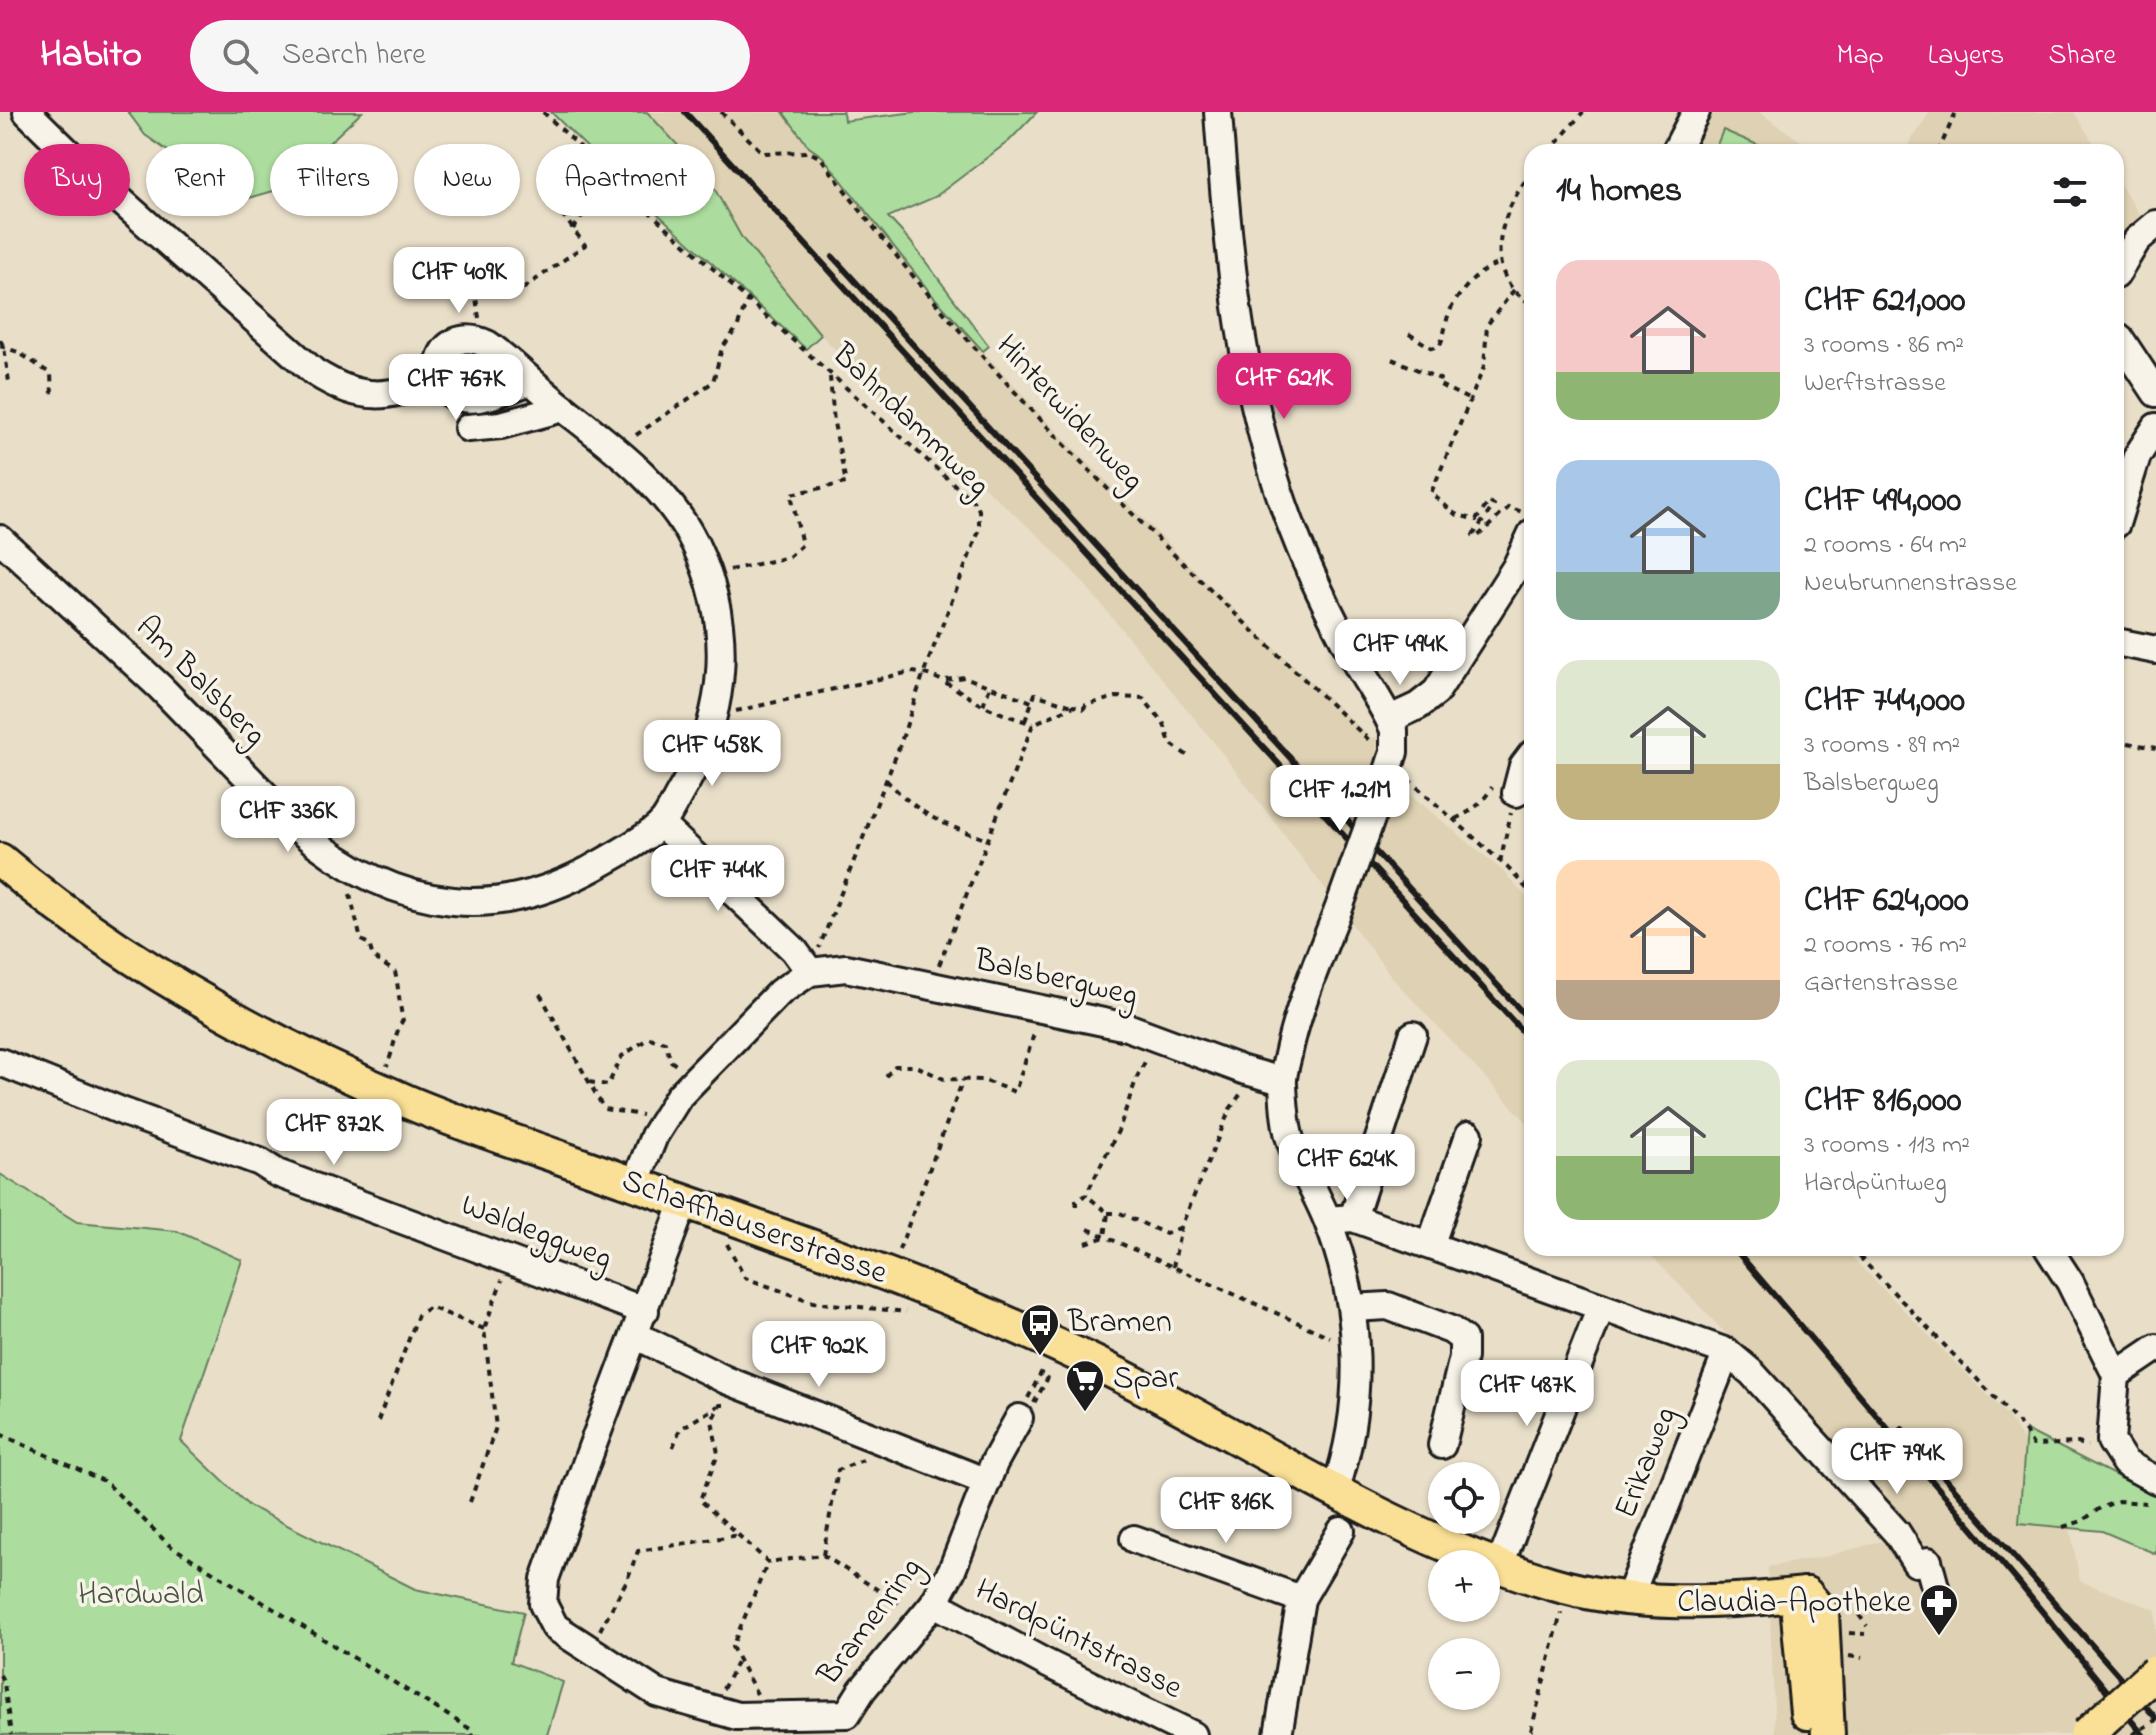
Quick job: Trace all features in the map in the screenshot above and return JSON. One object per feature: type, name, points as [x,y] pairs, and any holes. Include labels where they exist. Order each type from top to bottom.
[{"type":"main road","name":"Schaffhauserstrasse","points":[[0,860],[31,887],[115,947],[211,1006],[411,1104],[900,1281],[1457,1550]]},
{"type":"main road","name":"Schaffhauserstrasse","points":[[1500,1567],[1556,1586],[1629,1598],[1731,1602],[1806,1594]]},
{"type":"main road","points":[[1809,1735],[1798,1615],[1806,1594],[1822,1613],[1828,1735]]},
{"type":"main road","points":[[2086,1735],[2156,1672]]},
{"type":"street","points":[[27,112],[85,169],[314,372],[341,389],[368,396],[398,393],[440,380],[453,395],[463,398],[483,396],[531,381]]},
{"type":"street","points":[[1218,112],[1240,334],[1273,476],[1294,534],[1330,615],[1390,719],[1395,741],[1389,770],[1294,1024],[1282,1081],[1291,1143],[1340,1219],[1352,1308],[1356,1357],[1354,1408],[1335,1491]]},
{"type":"street","points":[[1679,144],[1696,112]]},
{"type":"street","points":[[2124,262],[2137,240],[2156,224]]},
{"type":"street","name":"Am Balsberg","points":[[0,539],[160,687],[321,849],[370,879],[398,889],[455,901],[512,898],[543,891],[606,861],[661,824],[699,759],[715,714],[722,670],[720,623],[714,596],[694,542],[646,477],[487,344],[468,338],[450,344],[439,360],[440,380]]},
{"type":"street","points":[[2124,345],[2156,393]]},
{"type":"street","points":[[468,428],[501,425],[563,408]]},
{"type":"street","points":[[2124,498],[2137,456],[2156,427]]},
{"type":"street","points":[[1390,719],[1418,706],[1436,692],[1524,570]]},
{"type":"street","points":[[2124,644],[2156,650]]},
{"type":"street","points":[[1516,793],[1524,765]]},
{"type":"street","points":[[635,1184],[654,1136],[679,1096],[780,992],[810,972],[794,950],[661,824]]},
{"type":"street","name":"Balsbergweg","points":[[810,972],[846,968],[1127,1027],[1243,1070],[1282,1081]]},
{"type":"street","points":[[1340,1219],[1413,1035]]},
{"type":"street","name":"Waldeggweg","points":[[0,1062],[260,1162],[277,1173],[510,1259],[640,1323]]},
{"type":"street","points":[[1430,1246],[1469,1135]]},
{"type":"street","name":"Bramenring","points":[[684,1202],[545,1579],[543,1604],[555,1627],[589,1651],[657,1693],[737,1716],[847,1714],[862,1690],[928,1610],[952,1570],[994,1463],[1019,1418]]},
{"type":"street","points":[[1340,1219],[1430,1246],[1727,1352],[1752,1373],[1897,1533],[1922,1562],[1937,1594]]},
{"type":"street","points":[[2053,1256],[2070,1282],[2116,1375],[2111,1441],[2125,1463],[2156,1480]]},
{"type":"street","points":[[1352,1308],[1388,1306],[1451,1330],[1463,1339],[1463,1357],[1442,1445]]},
{"type":"street","points":[[1500,1564],[1601,1307]]},
{"type":"street","points":[[640,1323],[726,1380],[987,1482]]},
{"type":"street","points":[[2116,1375],[2156,1348]]},
{"type":"street","name":"Erikaweg","points":[[1629,1598],[1727,1352]]},
{"type":"street","points":[[1278,1735],[1301,1599],[1341,1531]]},
{"type":"street","points":[[1134,1539],[1301,1599]]},
{"type":"street","name":"Hardpüntstrasse","points":[[928,1610],[1046,1663],[1193,1735]]},
{"type":"path","name":"Bahndammweg","points":[[543,112],[576,144]]},
{"type":"path","name":"Hinterwidenweg","points":[[721,112],[763,153],[809,152],[821,158],[932,298],[1108,490],[1389,770],[1453,820],[1524,886]]},
{"type":"path","points":[[1556,144],[1583,112]]},
{"type":"path","points":[[1942,144],[1956,112]]},
{"type":"path","points":[[1524,184],[1508,209],[1500,232],[1498,264],[1514,290],[1524,298]]},
{"type":"path","points":[[480,325],[474,284],[524,288],[585,245],[563,216]]},
{"type":"path","points":[[573,229],[582,216]]},
{"type":"path","name":"Bahndammweg","points":[[653,216],[975,503],[979,510],[979,531],[820,946]]},
{"type":"path","points":[[1409,334],[1432,348],[1440,345],[1448,314],[1461,294],[1486,267],[1498,264]]},
{"type":"path","points":[[1514,290],[1487,325],[1487,354],[1431,493],[1455,514],[1476,520],[1489,502],[1494,505],[1473,535],[1477,537],[1509,507],[1524,513]]},
{"type":"path","points":[[624,443],[713,382],[722,348],[737,328],[747,300]]},
{"type":"path","points":[[1,344],[9,382]]},
{"type":"path","points":[[1,344],[51,374],[52,394]]},
{"type":"path","points":[[1392,359],[1440,379],[1438,384],[1470,400]]},
{"type":"path","points":[[718,572],[789,557],[802,545],[791,494],[846,483],[834,423],[829,374]]},
{"type":"path","points":[[727,710],[739,711],[910,672],[924,672],[983,705],[1033,724],[1074,706]]},
{"type":"path","points":[[944,681],[964,677],[1032,702]]},
{"type":"path","points":[[983,705],[990,686]]},
{"type":"path","points":[[1025,721],[1035,694],[1083,709],[1086,705],[1116,697],[1143,698],[1164,724],[1170,743],[1188,756]]},
{"type":"path","points":[[931,985],[1033,724]]},
{"type":"path","points":[[2124,742],[2156,748]]},
{"type":"path","points":[[886,780],[910,804],[937,823],[988,840]]},
{"type":"path","points":[[1453,820],[1484,801],[1493,785],[1509,795],[1516,793],[1500,862]]},
{"type":"path","points":[[350,885],[361,940],[369,944],[373,957],[395,972],[401,1001],[399,1006],[403,1020],[385,1072]]},
{"type":"path","points":[[540,994],[604,1109],[665,1119]]},
{"type":"path","points":[[886,1076],[895,1066],[916,1066],[944,1079],[983,1080],[1015,1092],[1038,1021]]},
{"type":"path","points":[[589,1082],[608,1085],[622,1056],[649,1038],[665,1042],[671,1061],[685,1073]]},
{"type":"path","points":[[1076,1206],[1076,1201],[1086,1195],[1119,1129],[1137,1077],[1148,1057]]},
{"type":"path","points":[[895,1259],[963,1080]]},
{"type":"path","points":[[1173,1267],[1181,1227],[1230,1109],[1244,1086]]},
{"type":"path","points":[[1086,1195],[1108,1213],[1120,1213],[1166,1234],[1181,1227]]},
{"type":"path","points":[[1105,1237],[1108,1213]]},
{"type":"path","points":[[1088,1229],[1340,1341]]},
{"type":"path","points":[[721,1235],[745,1278],[813,1302],[911,1313]]},
{"type":"path","points":[[1086,1243],[1105,1237]]},
{"type":"path","points":[[1859,1256],[2024,1429],[2033,1445],[2078,1443],[2118,1453]]},
{"type":"path","points":[[470,1502],[496,1427],[484,1329],[510,1259]]},
{"type":"path","points":[[378,1421],[418,1315],[430,1307],[484,1329]]},
{"type":"path","points":[[1019,1418],[1041,1373],[1057,1356]]},
{"type":"path","points":[[1019,1418],[1028,1414],[1057,1356]]},
{"type":"path","points":[[673,1447],[680,1429],[720,1405],[734,1404]]},
{"type":"path","points":[[720,1405],[712,1420],[718,1454],[700,1500],[768,1562]]},
{"type":"path","points":[[0,1434],[106,1482],[169,1545],[472,1730],[473,1735]]},
{"type":"path","points":[[823,1555],[838,1470],[872,1457]]},
{"type":"path","points":[[2063,1527],[2082,1521],[2100,1508],[2118,1501],[2155,1503]]},
{"type":"path","points":[[589,1651],[627,1580],[638,1551],[739,1535]]},
{"type":"path","points":[[768,1562],[823,1555],[928,1610]]},
{"type":"path","points":[[768,1562],[732,1647],[768,1716]]},
{"type":"path","points":[[1531,1731],[1562,1609]]},
{"type":"path","points":[[1859,1615],[1867,1626]]},
{"type":"path","points":[[1843,1632],[1865,1634]]},
{"type":"path","points":[[713,1709],[739,1659]]},
{"type":"path","points":[[0,1675],[4,1683],[11,1735]]},
{"type":"path","points":[[2132,1735],[2156,1720]]},
{"type":"shaded area","points":[[647,112],[783,112],[809,147],[823,157],[933,296],[1046,420],[1217,593],[1371,738],[1377,737],[1377,767],[1503,871],[1524,895],[1524,1119],[1395,981],[1212,740],[1082,581],[1041,538],[875,390],[821,335],[742,238],[715,190],[715,144],[677,144]]},
{"type":"shaded area","points":[[1715,112],[1759,112],[1805,144],[1696,144]]},
{"type":"shaded area","points":[[1930,112],[2074,112],[2094,144],[1908,144]]},
{"type":"shaded area","points":[[2124,190],[2140,215],[2124,231]]},
{"type":"shaded area","points":[[1652,1256],[1851,1256],[2007,1415],[2066,1506],[2080,1581],[2156,1610],[2156,1735],[1775,1735],[1768,1567],[1827,1556],[1915,1532]]},
{"type":"green space","points":[[128,112],[362,112],[328,144],[270,144],[270,192],[254,197],[254,144],[158,144],[145,135]]},
{"type":"green space","points":[[551,112],[647,112],[677,144],[584,144]]},
{"type":"green space","points":[[783,112],[843,112],[844,121],[915,112],[1037,112],[1009,141],[935,197],[888,217],[910,241],[989,346],[983,351],[933,296],[823,157],[809,147]]},
{"type":"green space","points":[[1723,130],[1755,144],[1717,144]]},
{"type":"green space","points":[[715,190],[742,238],[821,335],[806,349],[660,216],[715,216]]},
{"type":"green space","name":"Hardwald","points":[[0,1174],[77,1222],[177,1231],[242,1260],[181,1441],[249,1506],[415,1589],[524,1612],[511,1662],[563,1682],[547,1735],[0,1735]]},
{"type":"green space","points":[[2026,1430],[2156,1496],[2156,1554],[2102,1531],[2019,1523]]},
{"type":"railway","points":[[685,112],[1524,1033]]},
{"type":"railway","points":[[833,257],[1524,1014]]},
{"type":"railway","points":[[1741,1256],[2019,1583],[2143,1735]]},
{"type":"railway","points":[[1902,1429],[2156,1718]]},
{"type":"place","name":"Bramen","points":[[1040,1357]]},
{"type":"place","name":"Spar","points":[[1085,1413]]},
{"type":"place","name":"Claudia-Apotheke","points":[[1939,1637]]}]
